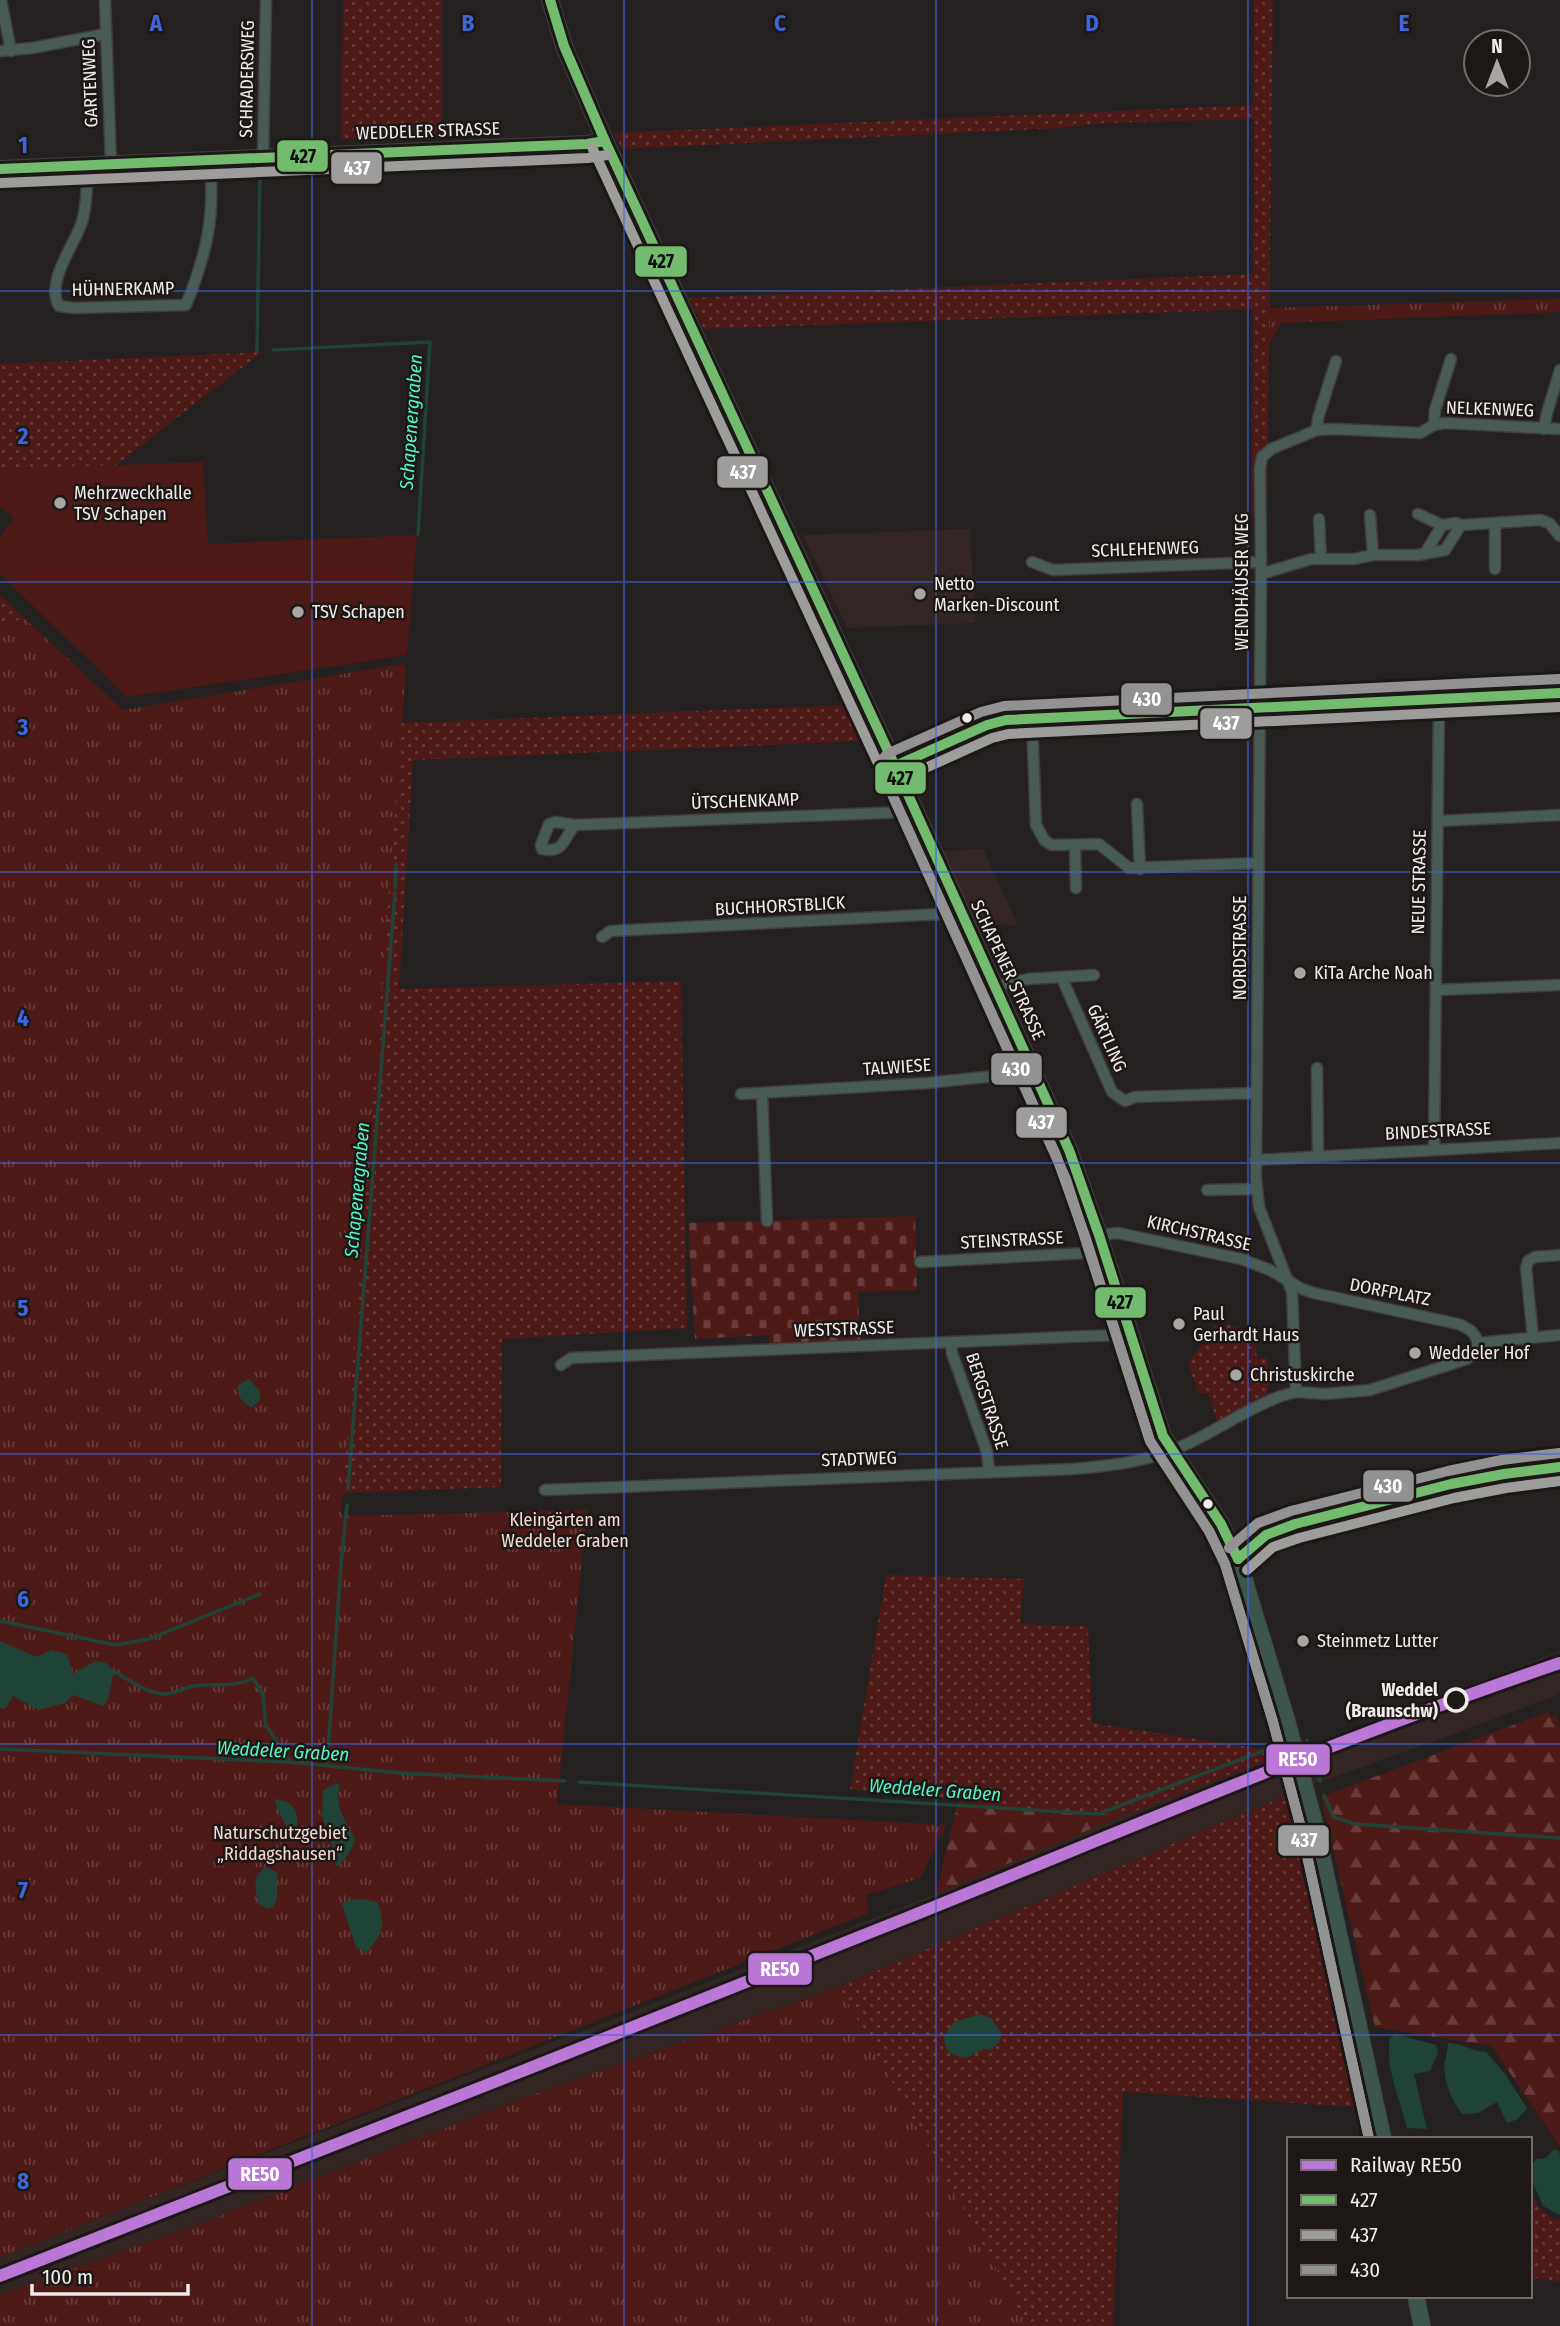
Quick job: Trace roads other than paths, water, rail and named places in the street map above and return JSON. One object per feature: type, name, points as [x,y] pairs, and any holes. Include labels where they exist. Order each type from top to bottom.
[{"type":"street","points":[[1,0],[6,51],[106,34]]},
{"type":"street","name":"GARTENWEG","points":[[105,0],[110,165]]},
{"type":"street","name":"SCHRADERSWEG","points":[[263,159],[266,0]]},
{"type":"street","name":"SCHAPENER STRASSE","points":[[550,0],[564,46],[605,141],[895,766],[1069,1150],[1100,1235],[1156,1418],[1172,1450],[1214,1512],[1238,1559],[1315,1825],[1383,2137]]},
{"type":"street","name":"WEDDELER STRASSE","points":[[0,169],[263,159],[605,141]]},
{"type":"street","name":"HÜHNERKAMP","points":[[87,166],[82,219],[61,268],[55,293],[58,306],[75,308],[186,305],[199,272],[210,230],[213,205],[210,160]]},
{"type":"street","name":"NELKENWEG","points":[[1434,425],[1435,410],[1451,359]]},
{"type":"street","points":[[1317,430],[1318,418],[1336,361]]},
{"type":"street","name":"NELKENWEG","points":[[1544,429],[1556,399],[1560,370]]},
{"type":"street","name":"NELKENWEG","points":[[1262,457],[1282,443],[1317,430],[1420,433],[1434,425],[1445,424],[1560,429]]},
{"type":"street","name":"WENDHÄUSER WEG","points":[[1259,708],[1262,457]]},
{"type":"street","points":[[1418,514],[1442,525],[1540,520],[1549,523],[1560,536]]},
{"type":"street","points":[[1370,515],[1373,555]]},
{"type":"street","points":[[1319,519],[1321,558]]},
{"type":"street","points":[[1495,524],[1495,569]]},
{"type":"street","points":[[1424,554],[1442,525]]},
{"type":"street","points":[[1261,574],[1303,560],[1354,559],[1373,555],[1424,554],[1445,550],[1461,525]]},
{"type":"street","name":"SCHLEHENWEG","points":[[1032,562],[1053,570],[1260,562]]},
{"type":"street","points":[[895,766],[987,725],[1006,720],[1560,693]]},
{"type":"street","name":"NEUE STRASSE","points":[[1434,1149],[1439,699]]},
{"type":"street","name":"NORDSTRASSE","points":[[1259,708],[1256,1189],[1259,1207],[1289,1282]]},
{"type":"street","points":[[1032,719],[1036,825],[1045,841],[1052,845],[1099,844],[1129,868],[1258,863]]},
{"type":"street","points":[[1136,804],[1140,869]]},
{"type":"street","name":"ÜTSCHENKAMP","points":[[575,825],[906,813],[914,808]]},
{"type":"street","points":[[1437,821],[1560,815]]},
{"type":"street","points":[[1075,845],[1076,888]]},
{"type":"street","name":"BUCHHORSTBLICK","points":[[602,937],[611,931],[961,913]]},
{"type":"street","points":[[994,987],[1028,979],[1094,975]]},
{"type":"street","name":"GÄRTLING","points":[[1062,978],[1112,1092],[1125,1101],[1135,1097],[1256,1093]]},
{"type":"street","points":[[1436,990],[1560,985]]},
{"type":"street","points":[[1317,1068],[1318,1155]]},
{"type":"street","name":"TALWIESE","points":[[741,1094],[927,1083],[1023,1073],[1033,1069]]},
{"type":"street","points":[[762,1093],[767,1221]]},
{"type":"street","name":"BINDESTRASSE","points":[[1255,1160],[1560,1143]]},
{"type":"street","points":[[1207,1190],[1256,1189]]},
{"type":"street","name":"KIRCHSTRASSE","points":[[1100,1235],[1118,1233],[1230,1256],[1270,1270],[1289,1282]]},
{"type":"street","name":"STEINSTRASSE","points":[[920,1262],[1105,1252]]},
{"type":"street","points":[[1533,1338],[1526,1268],[1528,1261],[1535,1257],[1560,1255]]},
{"type":"street","points":[[1289,1282],[1294,1301],[1296,1392]]},
{"type":"street","name":"DORFPLATZ","points":[[1289,1282],[1329,1298],[1458,1324],[1471,1331],[1478,1343]]},
{"type":"street","name":"WESTSTRASSE","points":[[561,1365],[570,1358],[1116,1335],[1130,1332]]},
{"type":"street","points":[[1172,1450],[1269,1400],[1296,1392],[1326,1394],[1370,1390],[1467,1359],[1478,1343],[1560,1335]]},
{"type":"street","name":"BERGSTRASSE","points":[[951,1342],[952,1353],[987,1452],[989,1472]]},
{"type":"street","name":"STADTWEG","points":[[545,1490],[1087,1468],[1146,1459],[1172,1450]]},
{"type":"street","points":[[1230,1541],[1264,1536],[1425,1489],[1504,1473],[1560,1467]]},
{"type":"street","points":[[1238,1559],[1264,1536]]},
{"type":"street","points":[[1416,2298],[1422,2326]]},
{"type":"waterway","name":"Schapenergraben","points":[[257,351],[260,167]]},
{"type":"waterway","name":"Schapenergraben","points":[[273,350],[430,342],[418,534]]},
{"type":"waterway","name":"Schapenergraben","points":[[395,888],[396,864]]},
{"type":"waterway","name":"Schapenergraben","points":[[348,1489],[395,893]]},
{"type":"waterway","name":"Schapenergraben","points":[[327,1765],[347,1505]]},
{"type":"waterway","points":[[0,1621],[116,1645],[149,1639],[260,1594]]},
{"type":"waterway","points":[[110,1673],[114,1671],[144,1688],[163,1694],[194,1686],[239,1683],[253,1678],[263,1695],[266,1725],[290,1762]]},
{"type":"waterway","name":"Weddeler Graben","points":[[1307,1740],[1320,1781]]},
{"type":"waterway","name":"Weddeler Graben","points":[[579,1782],[1098,1814],[1278,1745]]},
{"type":"waterway","name":"Weddeler Graben","points":[[0,1749],[290,1762],[400,1773],[565,1781]]},
{"type":"waterway","name":"Weddeler Graben","points":[[1324,1795],[1333,1817],[1355,1824],[1560,1838]]},
{"type":"rail line","name":"RE50","points":[[0,2276],[682,2008],[1314,1753],[1560,1663]]},
{"type":"place","name":"Mehrzweckhalle TSV Schapen","points":[[60,503]]},
{"type":"place","name":"Netto Marken-Discount","points":[[920,594]]},
{"type":"place","name":"TSV Schapen","points":[[298,612]]},
{"type":"place","name":"KiTa Arche Noah","points":[[1300,973]]},
{"type":"place","name":"Paul Gerhardt Haus","points":[[1179,1324]]},
{"type":"place","name":"Weddeler Hof","points":[[1415,1353]]},
{"type":"place","name":"Christuskirche","points":[[1236,1375]]},
{"type":"place","name":"Steinmetz Lutter","points":[[1303,1641]]},
{"type":"place","name":"Weddel (Braunschw)","points":[[1456,1700]]},
{"type":"park label","name":"Kleingärten am Weddeler Graben","points":[[565,1530]]},
{"type":"park label","name":"Naturschutzgebiet „Riddagshausen“","points":[[280,1843]]}]
